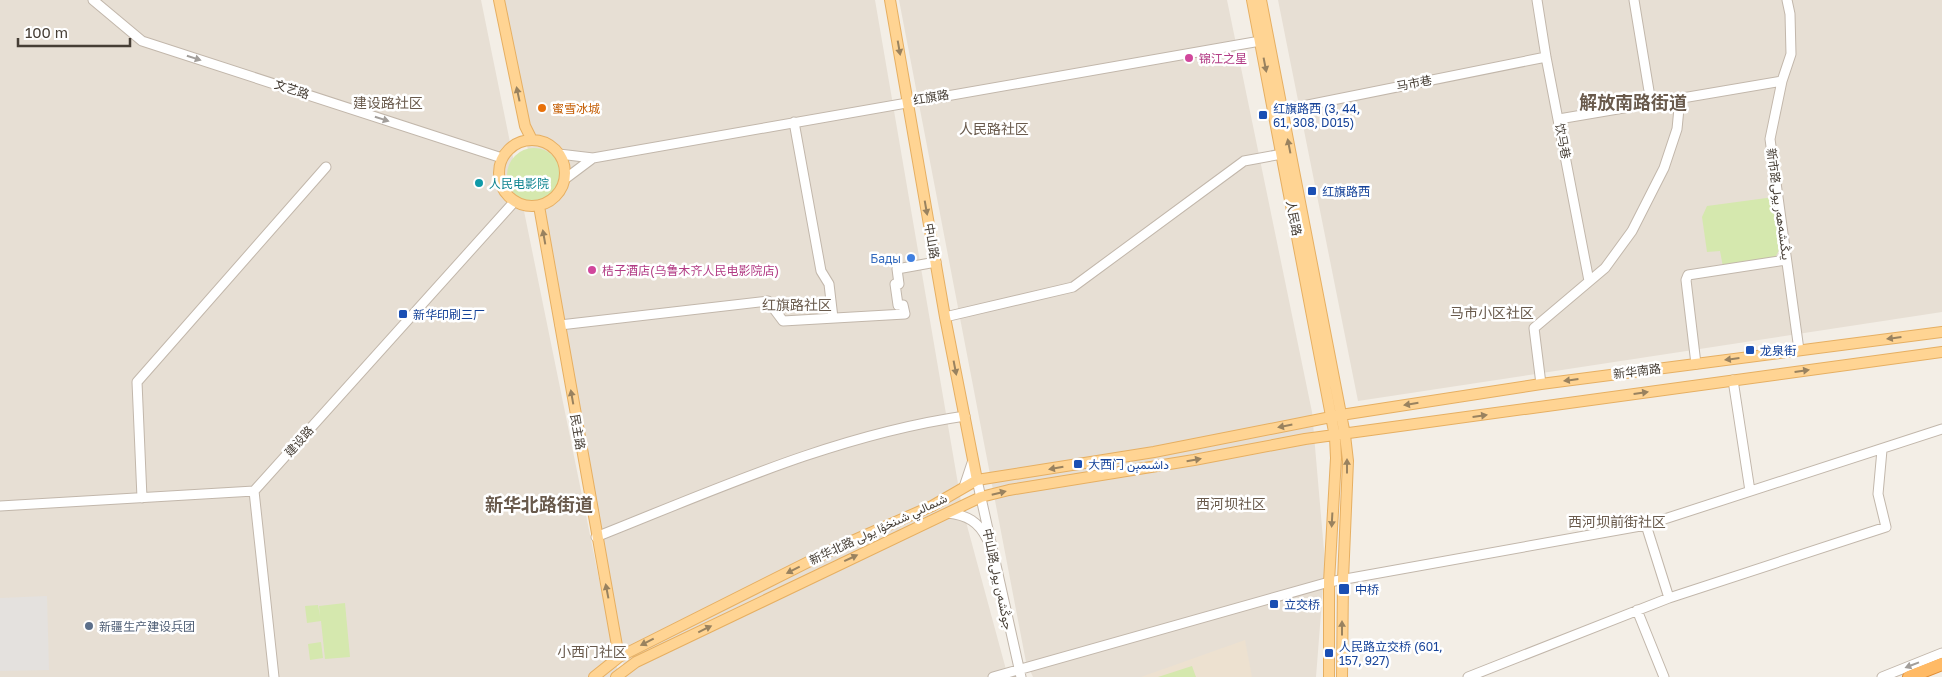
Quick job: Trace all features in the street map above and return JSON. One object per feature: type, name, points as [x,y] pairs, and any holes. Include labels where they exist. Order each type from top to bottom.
[{"type":"highway","points":[[1910,677],[1942,664]]},
{"type":"main road","points":[[499,0],[525,126],[532,140]]},
{"type":"main road","name":"中山路","points":[[890,0],[945,317],[977,480]]},
{"type":"main road","name":"人民路","points":[[1252,0],[1282,110],[1340,436]]},
{"type":"main road","name":"人民路","points":[[1261,0],[1264,40],[1282,154],[1337,415]]},
{"type":"main road","points":[[532,140],[543,142],[559,154],[563,162],[565,179],[556,197],[539,206],[530,207],[514,202],[506,196],[500,182],[499,167],[502,158],[515,144],[532,140]]},
{"type":"main road","name":"民主路","points":[[539,206],[596,537],[619,656]]},
{"type":"main road","name":"新华南路","points":[[1337,415],[1541,384],[1942,332]]},
{"type":"main road","name":"新华南路","points":[[1340,436],[1942,352]]},
{"type":"main road","name":"新华北路 شىمالىي شىنخۇا يولى","points":[[594,677],[619,656],[836,548],[932,506],[977,480],[1154,452],[1337,415]]},
{"type":"main road","points":[[1340,436],[1348,461],[1343,580],[1342,677]]},
{"type":"main road","points":[[1329,677],[1329,582],[1336,458],[1340,436]]},
{"type":"main road","name":"新华北路 شىمالىي شىنخۇا يولى","points":[[620,675],[636,662],[981,497],[1009,490],[1305,439],[1340,436]]},
{"type":"street","name":"文艺路","points":[[93,0],[142,41],[502,158]]},
{"type":"street","name":"饮马巷","points":[[1537,0],[1546,57],[1589,281]]},
{"type":"street","points":[[1634,0],[1651,103]]},
{"type":"street","name":"新市路يىڭىشەھەر يولى","points":[[1787,0],[1790,14],[1791,54],[1782,81],[1770,139],[1799,350]]},
{"type":"street","name":"红旗路","points":[[593,158],[908,101],[1264,40]]},
{"type":"street","name":"马市巷","points":[[1282,110],[1546,57]]},
{"type":"street","points":[[1559,118],[1782,81]]},
{"type":"street","points":[[1541,384],[1534,328],[1605,268],[1632,231],[1664,168],[1677,129],[1680,98]]},
{"type":"street","points":[[794,122],[821,271],[830,284],[833,318]]},
{"type":"street","points":[[559,154],[593,158]]},
{"type":"street","points":[[945,317],[1073,287],[1244,162],[1282,154]]},
{"type":"street","points":[[565,179],[593,158]]},
{"type":"street","points":[[142,498],[137,382],[326,167]]},
{"type":"street","name":"建设路","points":[[254,491],[514,202]]},
{"type":"street","points":[[1696,364],[1686,280],[1688,275],[1786,260]]},
{"type":"street","points":[[560,326],[768,301],[783,321],[905,314],[903,304],[898,305],[895,284],[899,284],[897,269],[936,262]]},
{"type":"street","points":[[1733,380],[1750,491]]},
{"type":"street","points":[[596,537],[797,457],[891,430],[965,416]]},
{"type":"street","points":[[993,677],[1019,674],[1329,582],[1646,525],[1942,429]]},
{"type":"street","points":[[964,487],[973,461],[971,448]]},
{"type":"street","points":[[1468,677],[1669,598],[1886,527],[1878,494],[1882,450]]},
{"type":"street","name":"中山路جوڭشەن يولى","points":[[977,480],[1019,674]]},
{"type":"street","points":[[0,506],[254,491],[274,677]]},
{"type":"street","points":[[948,513],[961,514],[973,520],[982,529],[992,550]]},
{"type":"street","points":[[1646,525],[1669,598]]},
{"type":"street","points":[[1637,610],[1664,677]]},
{"type":"street","points":[[1882,677],[1942,653]]},
{"type":"street","points":[[619,656],[620,675]]},
{"type":"shaded area","points":[[0,0],[481,0],[619,677],[0,677]]},
{"type":"shaded area","points":[[500,0],[875,0],[962,507],[1008,677],[626,677]]},
{"type":"shaded area","points":[[899,0],[1227,0],[1312,412],[1325,562],[1316,677],[1033,677],[1026,662]]},
{"type":"shaded area","points":[[1278,0],[1942,0],[1942,312],[1358,401]]},
{"type":"shaded area","points":[[47,596],[49,670],[0,671],[0,598]]},
{"type":"shaded area","points":[[1245,640],[1252,677],[1141,677]]},
{"type":"green space","points":[[534,148],[544,150],[553,156],[559,165],[561,175],[559,185],[553,194],[544,200],[534,202],[524,200],[515,194],[509,185],[507,175],[509,165],[515,156],[524,150]]},
{"type":"green space","points":[[1774,197],[1780,248],[1775,258],[1723,267],[1720,251],[1707,252],[1702,217],[1707,206]]},
{"type":"green space","points":[[345,603],[350,657],[325,659],[321,621],[307,623],[305,606],[318,605],[320,616],[319,606]]},
{"type":"green space","points":[[321,642],[323,658],[310,660],[308,644]]},
{"type":"green space","points":[[1192,666],[1196,677],[1158,677]]},
{"type":"place","name":"锦江之星","points":[[1189,58]]},
{"type":"place","name":"蜜雪冰城","points":[[542,108]]},
{"type":"place","name":"红旗路西 (3, 44, 61, 308, D015)","points":[[1263,115]]},
{"type":"place","name":"人民电影院","points":[[479,183]]},
{"type":"place","name":"红旗路西","points":[[1312,191]]},
{"type":"place","name":"Бады","points":[[911,258]]},
{"type":"place","name":"桔子酒店(乌鲁木齐人民电影院店)","points":[[592,270]]},
{"type":"place","name":"新华印刷三厂","points":[[403,314]]},
{"type":"place","name":"龙泉街","points":[[1750,350]]},
{"type":"place","name":"大西门 داشىمېن","points":[[1078,464]]},
{"type":"place","name":"中桥","points":[[1344,589]]},
{"type":"place","name":"立交桥","points":[[1274,604]]},
{"type":"place","name":"新疆生产建设兵团","points":[[89,626]]},
{"type":"place","name":"人民路立交桥 (601, 157, 927)","points":[[1329,653]]},
{"type":"district","name":"建设路社区","points":[[388,102]]},
{"type":"district","name":"解放南路街道","points":[[1633,102]]},
{"type":"district","name":"人民路社区","points":[[994,128]]},
{"type":"district","name":"红旗路社区","points":[[797,304]]},
{"type":"district","name":"马市小区社区","points":[[1492,312]]},
{"type":"district","name":"西河坝社区","points":[[1231,503]]},
{"type":"district","name":"新华北路街道","points":[[539,504]]},
{"type":"district","name":"西河坝前街社区","points":[[1617,521]]},
{"type":"district","name":"小西门社区","points":[[592,651]]}]
